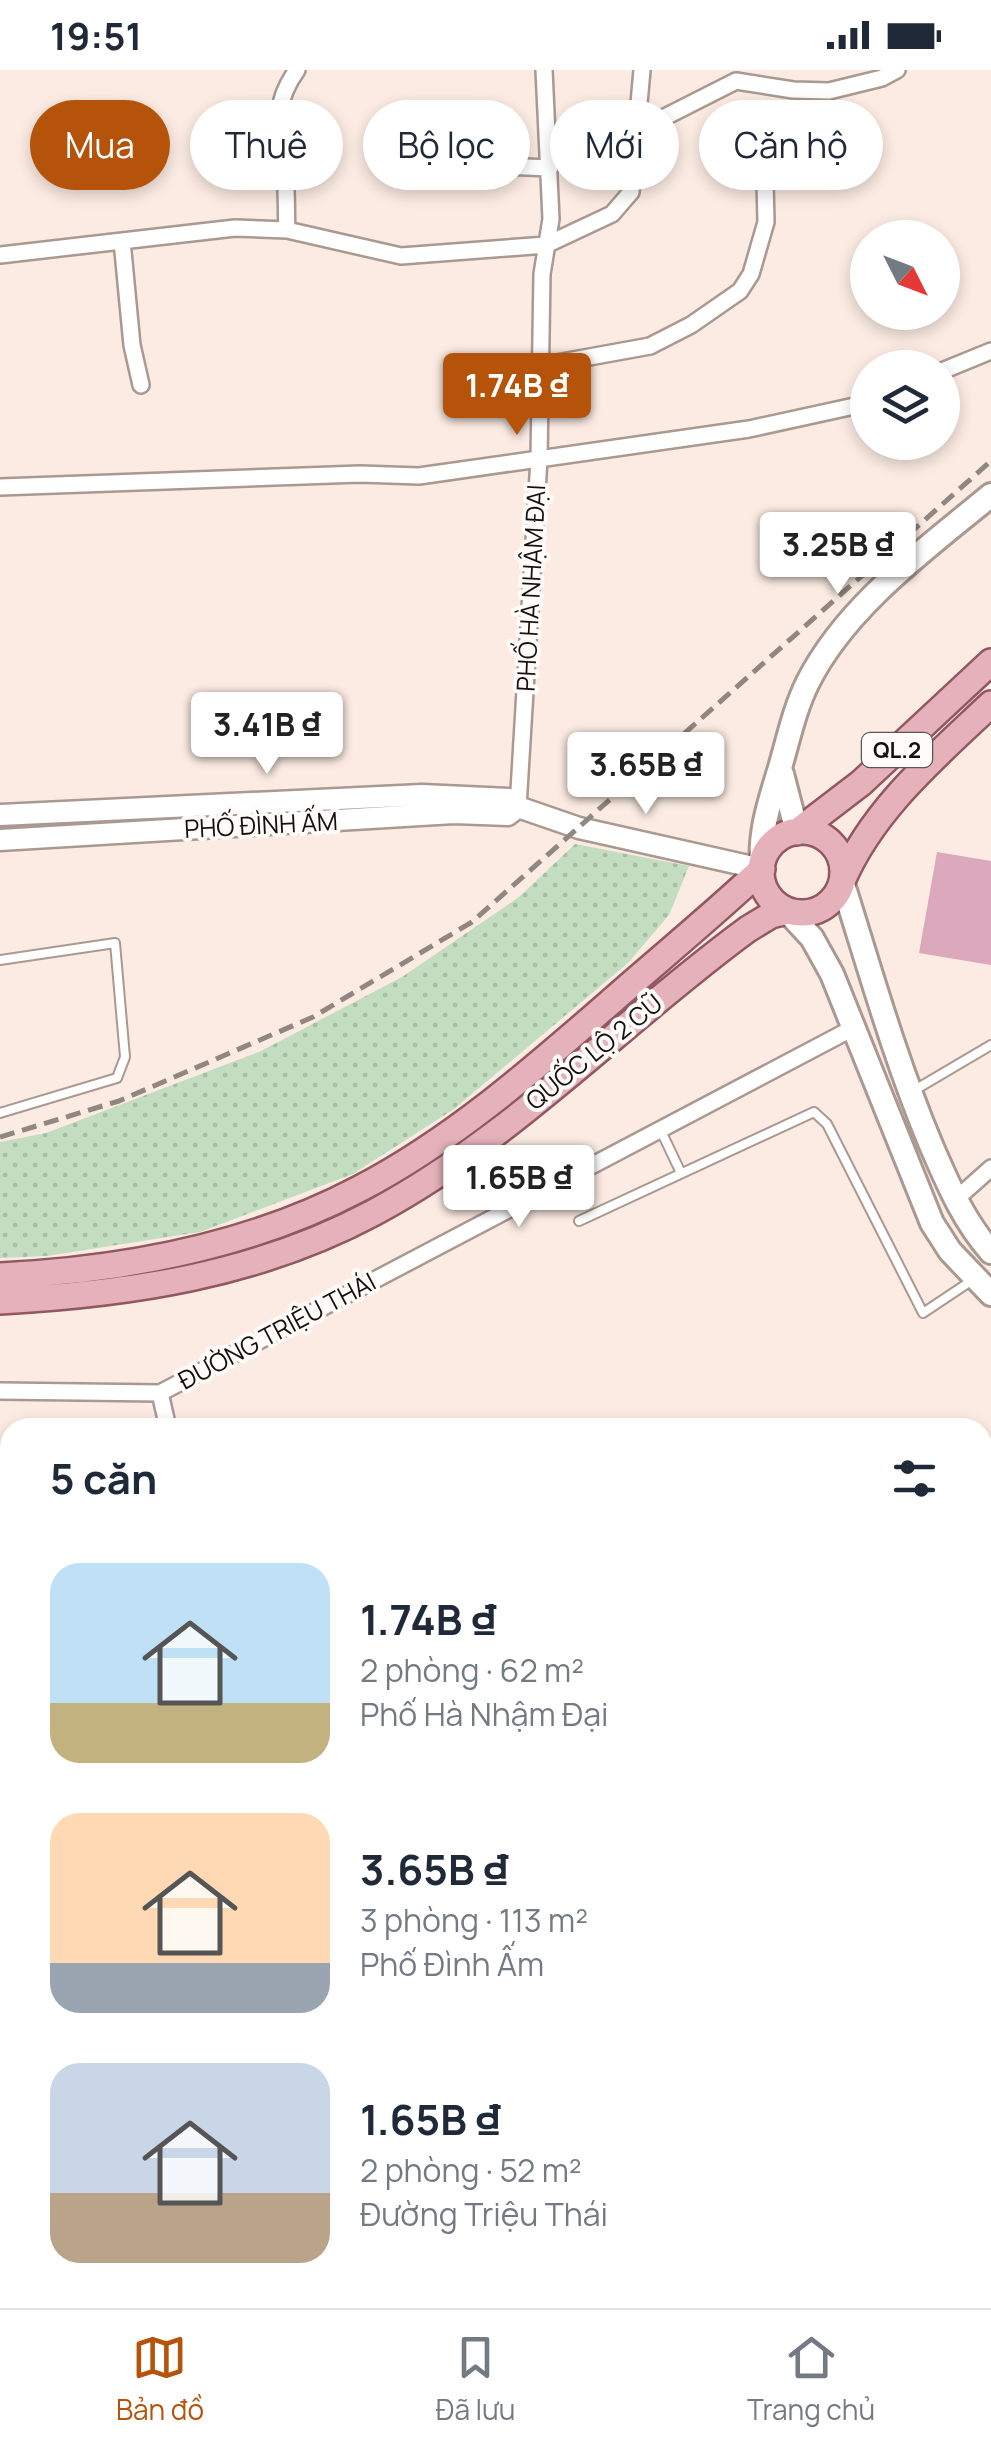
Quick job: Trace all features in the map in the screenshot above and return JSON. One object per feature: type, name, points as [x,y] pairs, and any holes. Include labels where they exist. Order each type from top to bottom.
[{"type":"main road","points":[[983,1287],[950,1251],[932,1223],[822,955],[788,911],[768,894],[762,868],[764,822],[807,684],[836,640],[884,586],[991,496]]},
{"type":"main road","name":"QL.2","points":[[762,868],[773,844],[796,832],[862,783],[991,662]]},
{"type":"main road","name":"QL.2","points":[[788,911],[802,914],[822,908],[837,894],[861,841],[886,810],[991,704]]},
{"type":"main road","points":[[781,765],[796,832],[816,834],[832,844],[842,861],[842,881],[910,1093],[955,1200],[974,1233],[991,1252]]},
{"type":"main road","name":"QUỐC LỘ 2 CŨ","points":[[0,1276],[154,1260],[249,1235],[358,1190],[442,1138],[551,1054],[762,868]]},
{"type":"main road","name":"QUỐC LỘ 2 CŨ","points":[[0,1301],[90,1295],[181,1282],[265,1259],[372,1214],[457,1160],[741,934],[765,918],[788,911]]},
{"type":"street","points":[[287,230],[278,128],[284,87],[297,70]]},
{"type":"street","name":"PHỐ HÀ NHẬM ĐẠI","points":[[544,70],[550,168]]},
{"type":"street","points":[[639,100],[642,70]]},
{"type":"street","points":[[679,110],[746,75],[793,90],[829,92],[897,70]]},
{"type":"street","points":[[530,167],[550,168]]},
{"type":"street","name":"PHỐ HÀ NHẬM ĐẠI","points":[[518,807],[539,459],[542,274],[551,219],[550,190]]},
{"type":"street","points":[[0,254],[235,228],[287,230],[402,256],[546,244],[612,214],[631,190]]},
{"type":"street","points":[[540,366],[650,346],[691,324],[746,284],[766,222],[768,190]]},
{"type":"street","points":[[122,240],[132,345],[141,385]]},
{"type":"street","points":[[960,364],[991,351]]},
{"type":"street","points":[[0,487],[360,474],[419,476],[748,429],[850,406]]},
{"type":"street","name":"PHỐ ĐÌNH ẤM","points":[[0,815],[422,795],[508,799],[518,807],[580,828],[762,868]]},
{"type":"street","name":"PHỐ ĐÌNH ẤM","points":[[0,840],[454,813],[508,815],[518,807]]},
{"type":"street","name":"ĐƯỜNG TRIỆU THÁI","points":[[0,1391],[160,1393],[854,1027]]},
{"type":"street","points":[[955,1200],[991,1168]]},
{"type":"street","points":[[160,1393],[166,1418]]},
{"type":"lane","points":[[0,960],[114,943],[125,1057],[117,1078],[0,1113]]},
{"type":"lane","points":[[910,1093],[991,1044]]},
{"type":"lane","points":[[578,1221],[809,1113],[819,1114],[923,1314],[983,1287]]},
{"type":"lane","points":[[660,1131],[680,1173]]},
{"type":"green space","points":[[575,844],[689,866],[669,915],[628,963],[454,1109],[353,1174],[200,1232],[47,1256],[0,1258],[0,1142],[46,1133],[261,1051],[402,977],[519,897]]},
{"type":"building","points":[[937,852],[991,861],[991,965],[919,953]]},
{"type":"railway","points":[[0,1137],[119,1101],[313,1017],[472,922],[991,461]]}]
